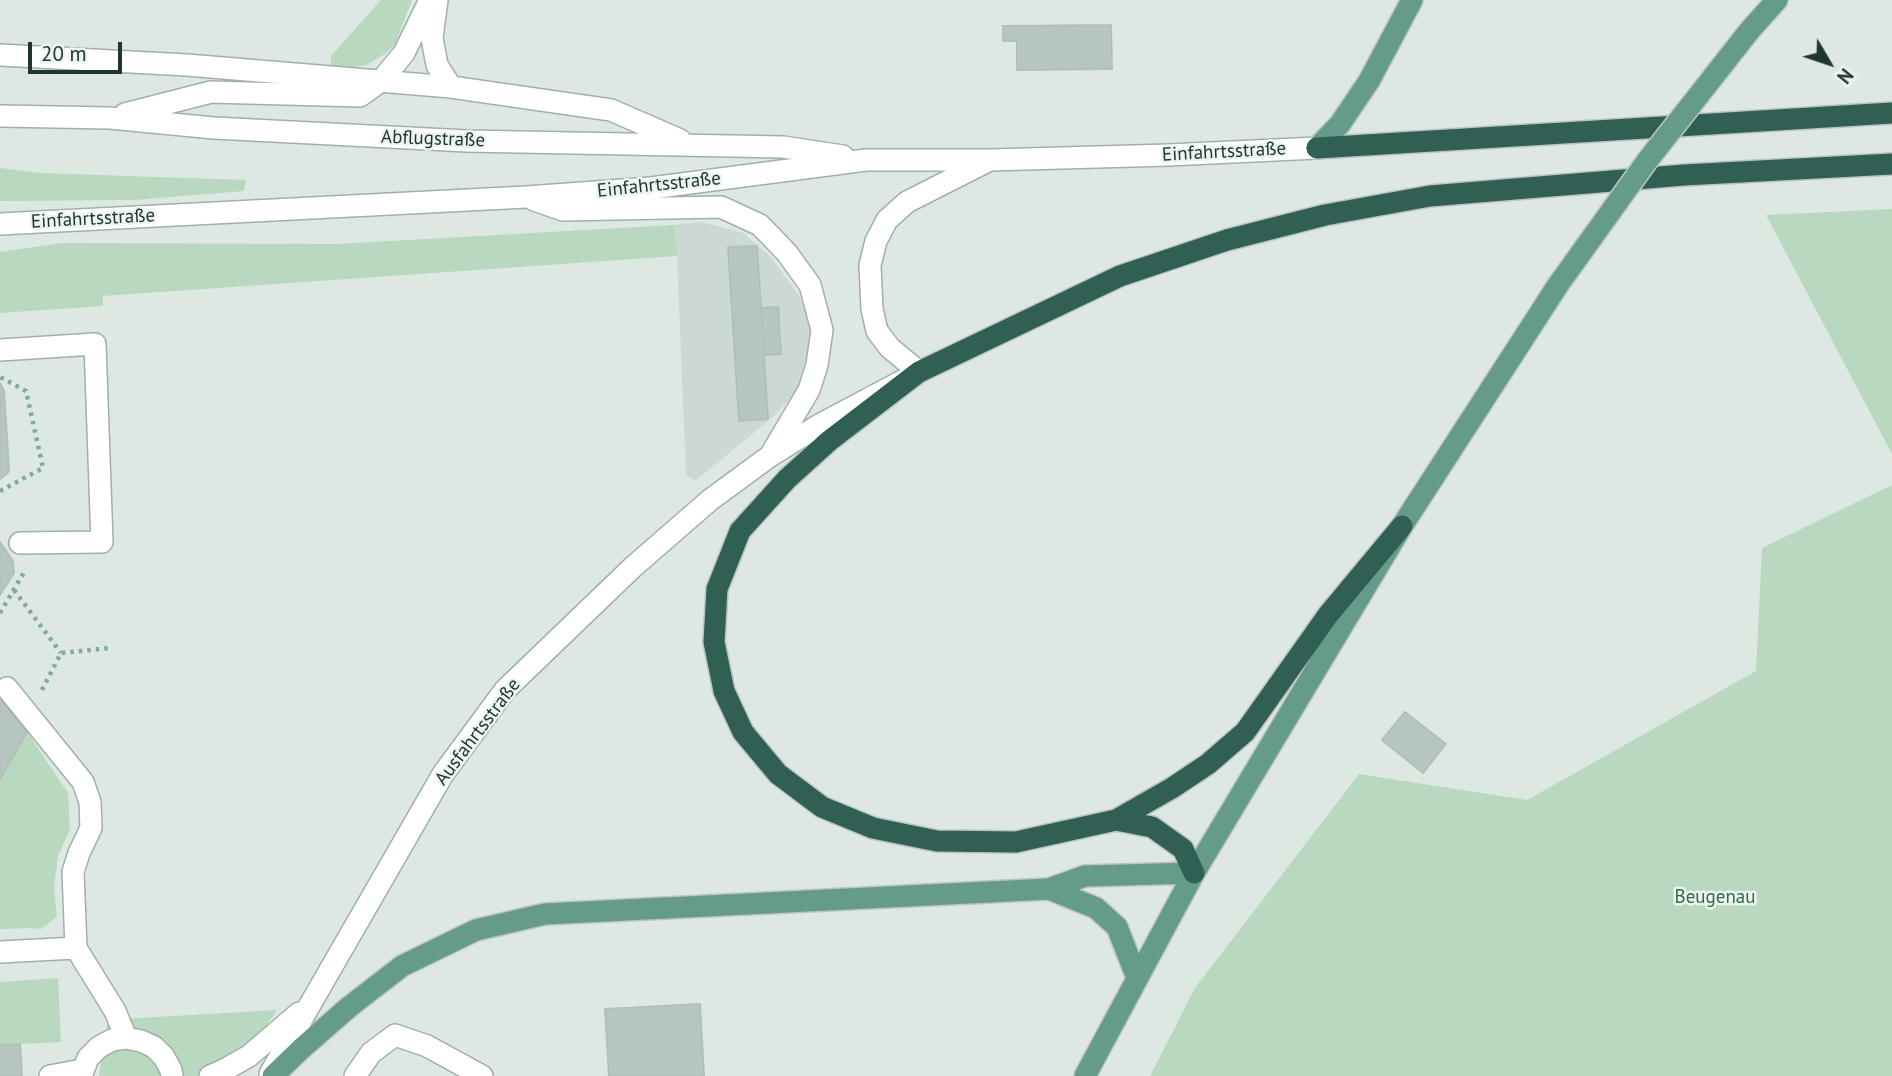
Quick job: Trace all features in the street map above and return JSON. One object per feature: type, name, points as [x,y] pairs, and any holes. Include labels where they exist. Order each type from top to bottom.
[{"type":"highway","points":[[1317,148],[1892,113]]},
{"type":"highway","points":[[1402,527],[1328,615],[1245,732],[1199,770],[1116,820],[1016,842],[937,841],[873,828],[822,807],[778,774],[743,732],[724,691],[714,642],[716,589],[740,531],[788,479],[829,441],[919,372],[1121,276],[1227,240],[1325,215],[1430,196],[1684,175],[1892,164]]},
{"type":"highway","points":[[1116,820],[1152,827],[1183,849],[1194,873]]},
{"type":"main road","points":[[1317,148],[1340,124],[1369,81],[1412,0]]},
{"type":"main road","points":[[1085,1076],[1194,873],[1402,527],[1558,285],[1647,161],[1750,30],[1777,0]]},
{"type":"main road","points":[[271,1076],[401,966],[476,930],[545,914],[1049,889],[1085,876],[1194,873]]},
{"type":"main road","points":[[1049,889],[1096,908],[1118,927],[1137,978]]},
{"type":"street","points":[[110,118],[211,92],[360,96],[382,81],[404,53],[430,0]]},
{"type":"street","points":[[437,0],[432,38],[437,65],[451,87]]},
{"type":"street","points":[[0,55],[187,65],[451,87],[611,110],[688,144]]},
{"type":"street","name":"Abflugstraße","points":[[0,116],[110,118],[214,128],[467,141],[783,147],[866,160]]},
{"type":"street","name":"Einfahrtsstraße","points":[[0,224],[651,188],[866,160],[990,160],[1317,148]]},
{"type":"street","points":[[919,372],[890,348],[877,331],[872,309],[870,265],[876,241],[887,220],[907,202],[990,160]]},
{"type":"street","points":[[526,197],[564,210],[721,207],[760,225],[788,253],[810,285],[822,330],[817,365],[809,390],[770,456]]},
{"type":"street","points":[[0,350],[95,345],[102,542],[20,543]]},
{"type":"street","name":"Ausfahrtsstraße","points":[[271,1076],[443,774],[505,690],[633,567],[710,500],[770,456],[821,424],[919,372]]},
{"type":"street","points":[[7,688],[83,782],[90,802],[91,828],[73,872],[76,948],[115,1012],[127,1038]]},
{"type":"street","points":[[0,953],[76,948]]},
{"type":"street","points":[[210,1076],[250,1056],[315,998]]},
{"type":"street","points":[[355,1076],[371,1053],[395,1035],[427,1046],[482,1076]]},
{"type":"street","points":[[50,1076],[82,1073],[88,1058],[99,1047],[112,1040],[127,1038],[154,1047],[164,1057],[172,1076]]},
{"type":"path","points":[[0,377],[26,391],[43,468],[0,491]]},
{"type":"path","points":[[14,590],[61,653]]},
{"type":"path","points":[[61,653],[109,648]]},
{"type":"path","points":[[42,690],[61,653]]},
{"type":"shaded area","points":[[701,222],[743,233],[770,256],[800,297],[810,328],[806,358],[795,393],[773,417],[695,481],[686,475],[674,225]]},
{"type":"green space","points":[[381,0],[412,0],[395,44],[385,54],[366,65],[331,66],[331,56]]},
{"type":"green space","points":[[0,168],[40,173],[246,180],[244,191],[135,200],[0,201]]},
{"type":"green space","points":[[1892,209],[1892,454],[1766,215]]},
{"type":"green space","points":[[674,225],[677,256],[103,296],[103,306],[0,313],[0,252],[62,243],[337,244]]},
{"type":"green space","name":"Beugenau","points":[[1892,485],[1892,1076],[1150,1076],[1195,988],[1359,774],[1527,800],[1756,671],[1762,548]]},
{"type":"green space","points":[[27,732],[68,793],[70,829],[58,856],[54,887],[57,917],[41,929],[0,929],[0,779]]},
{"type":"green space","points":[[58,978],[61,1042],[0,1045],[0,982]]},
{"type":"green space","points":[[277,1010],[233,1076],[99,1076],[107,1025],[122,1019]]},
{"type":"building","points":[[1111,25],[1112,69],[1017,70],[1017,41],[1003,41],[1003,26]]},
{"type":"building","points":[[757,246],[768,419],[739,421],[728,247]]},
{"type":"building","points":[[778,307],[781,354],[764,355],[761,308]]},
{"type":"building","points":[[0,383],[4,391],[9,468],[8,473],[0,479]]},
{"type":"building","points":[[0,542],[13,561],[14,573],[0,595]]},
{"type":"building","points":[[0,699],[27,732],[0,779]]},
{"type":"building","points":[[1405,712],[1446,744],[1423,773],[1382,740]]},
{"type":"building","points":[[700,1004],[704,1076],[609,1076],[605,1009]]},
{"type":"building","points":[[20,1044],[22,1076],[0,1076],[0,1045]]}]
